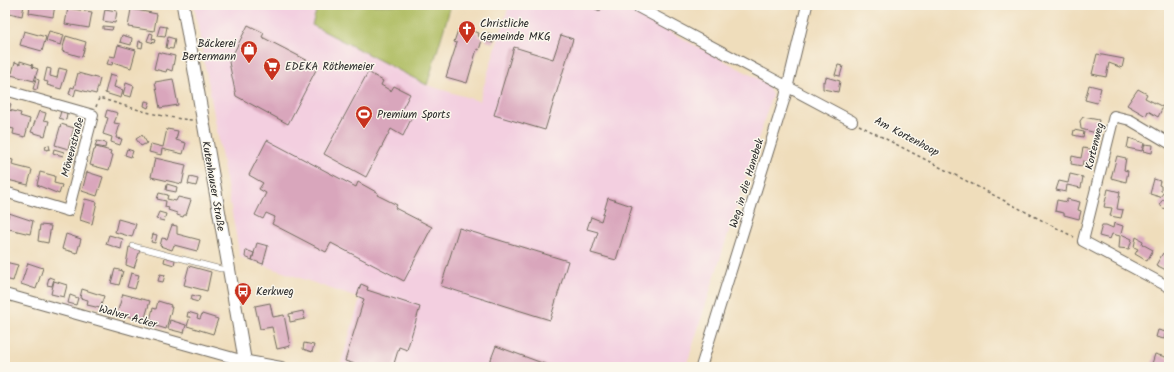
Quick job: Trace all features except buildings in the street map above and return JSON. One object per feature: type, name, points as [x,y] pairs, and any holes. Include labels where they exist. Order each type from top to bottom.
[{"type":"street","name":"Kutenhauser Straße","points":[[183,5],[246,364]]},
{"type":"street","points":[[634,5],[852,121]]},
{"type":"street","name":"Weg in die Hanebek","points":[[701,367],[788,86],[807,5]]},
{"type":"street","name":"Möwenstraße","points":[[5,90],[93,115],[68,211],[5,192]]},
{"type":"street","name":"Kortenweg","points":[[1083,241],[1114,116],[1130,120],[1169,143]]},
{"type":"street","points":[[1083,241],[1169,287]]},
{"type":"street","name":"Walver Acker","points":[[5,294],[231,362],[281,367]]},
{"type":"lane","points":[[133,246],[221,269],[229,268]]},
{"type":"path","points":[[93,115],[98,98],[172,118],[203,120]]},
{"type":"path","name":"Am Kortenhoop","points":[[852,121],[1083,241]]},
{"type":"shaded area","points":[[194,5],[318,5],[312,25],[427,85],[479,101],[509,5],[619,5],[766,83],[772,95],[686,367],[340,367],[360,299],[240,257]]},
{"type":"green space","points":[[318,5],[451,5],[427,85],[312,25]]},
{"type":"place","name":"Christliche Gemeinde MKG","points":[[467,44]]},
{"type":"place","name":"Bäckerei Bertermann","points":[[249,64]]},
{"type":"place","name":"EDEKA Röthemeier","points":[[272,81]]},
{"type":"place","name":"Premium Sports","points":[[364,129]]},
{"type":"place","name":"Kerkweg","points":[[243,306]]}]
